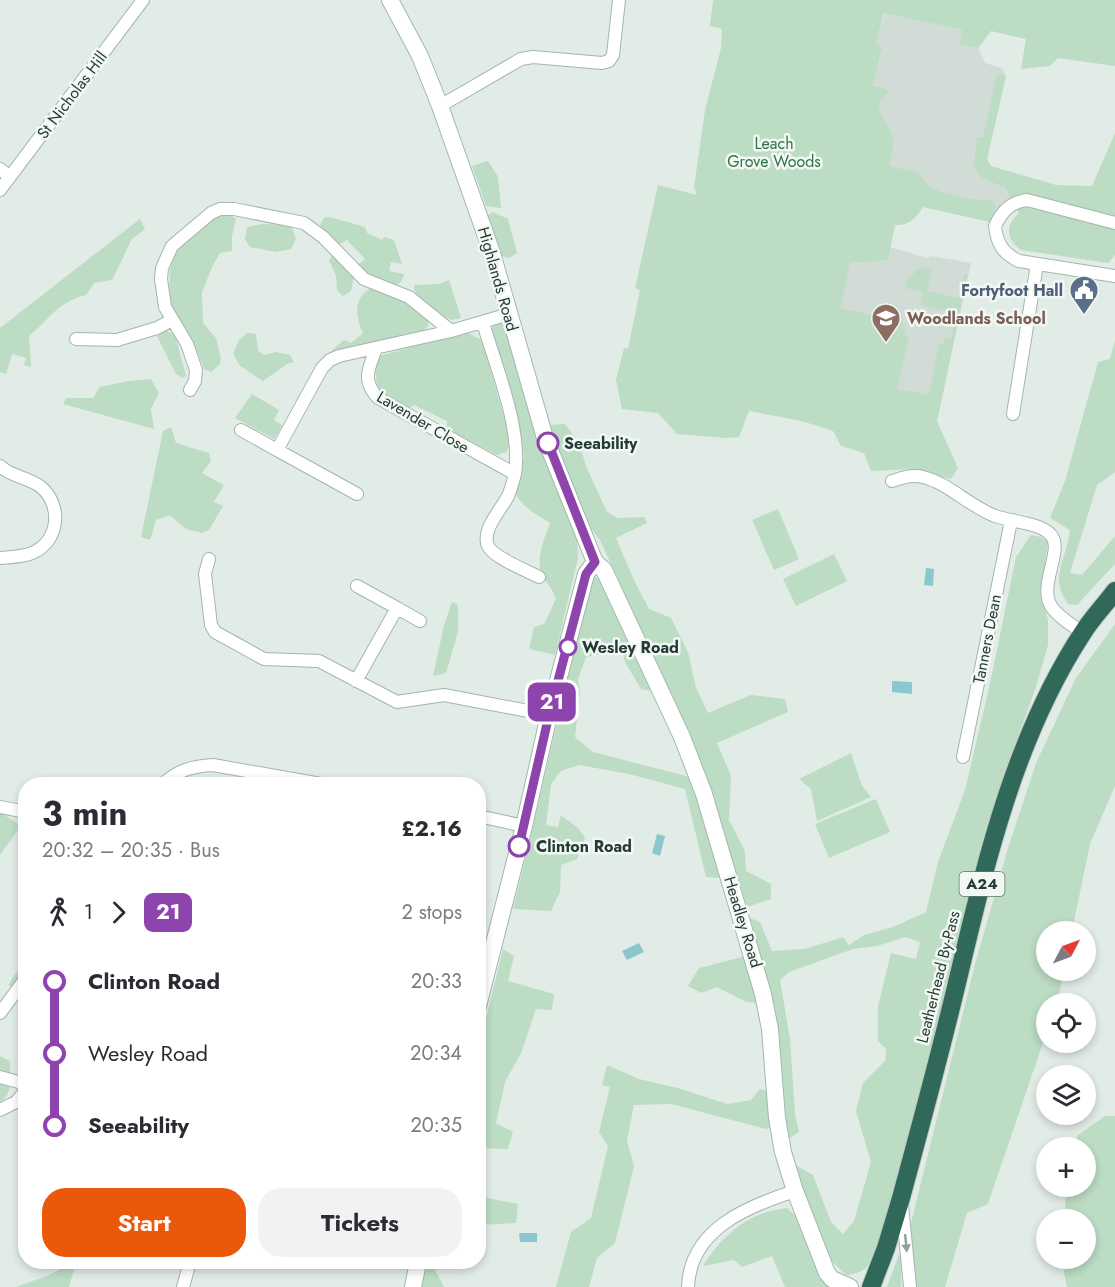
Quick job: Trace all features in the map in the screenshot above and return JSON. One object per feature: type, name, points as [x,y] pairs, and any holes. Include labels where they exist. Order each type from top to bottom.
[{"type":"highway","name":"Leatherhead By-Pass","points":[[871,1287],[902,1198],[993,838],[1016,769],[1057,675],[1083,633],[1115,591]]},
{"type":"main road","name":"Highlands Road","points":[[390,0],[420,56],[441,106],[492,253],[545,438],[595,562]]},
{"type":"main road","points":[[486,975],[586,574],[595,562]]},
{"type":"main road","name":"Headley Road","points":[[595,562],[604,570],[682,737],[704,794],[763,994],[770,1029],[777,1118],[783,1152],[795,1191],[827,1273],[832,1279],[850,1287]]},
{"type":"main road","points":[[413,1287],[417,1269]]},
{"type":"street","name":"St Nicholas Hill","points":[[0,190],[5,173],[142,0]]},
{"type":"street","points":[[441,106],[521,59],[533,57],[602,63],[609,61],[613,55],[619,0]]},
{"type":"street","points":[[1115,223],[1027,200],[1017,201],[1007,208],[999,216],[995,226],[996,237],[1001,248],[1008,256],[1019,261],[1115,276]]},
{"type":"street","points":[[190,390],[195,381],[196,370],[193,357],[165,307],[161,279],[165,258],[172,246],[211,213],[220,209],[234,209],[303,223],[323,237],[364,279],[409,297],[451,331]]},
{"type":"street","points":[[1013,414],[1037,264]]},
{"type":"street","points":[[277,450],[322,368],[330,360],[451,331],[509,314]]},
{"type":"street","points":[[76,339],[117,340],[157,328],[172,320]]},
{"type":"street","points":[[483,322],[516,441],[515,474],[509,495],[489,528],[487,538],[489,547],[496,554],[539,577]]},
{"type":"street","name":"Lavender Close","points":[[376,348],[368,370],[367,381],[370,390],[378,398],[515,474]]},
{"type":"street","points":[[241,430],[357,494]]},
{"type":"street","points":[[0,466],[6,472],[43,488],[54,505],[56,523],[48,541],[32,554],[0,558]]},
{"type":"street","points":[[892,481],[909,476],[921,476],[935,481],[982,511],[1011,521],[1038,526],[1051,535],[1054,541],[1046,591],[1048,598],[1058,614],[1083,633]]},
{"type":"street","name":"Tanners Dean","points":[[963,757],[1011,521]]},
{"type":"street","points":[[209,559],[205,574],[209,615],[215,632],[264,659],[319,661],[397,702],[444,695],[549,715]]},
{"type":"street","points":[[357,586],[420,621]]},
{"type":"street","points":[[356,681],[398,608]]},
{"type":"street","points":[[174,777],[184,770],[197,766],[213,765],[281,777]]},
{"type":"street","points":[[0,807],[18,810]]},
{"type":"street","points":[[486,818],[524,826]]},
{"type":"street","points":[[0,1013],[18,989]]},
{"type":"street","points":[[0,1077],[18,1082]]},
{"type":"street","points":[[0,1110],[18,1100]]},
{"type":"street","points":[[688,1287],[688,1274],[693,1261],[706,1241],[722,1225],[744,1210],[795,1191]]},
{"type":"street","points":[[902,1198],[910,1287]]},
{"type":"street","points":[[183,1287],[188,1269]]},
{"type":"shaded area","points":[[885,13],[962,30],[961,44],[978,48],[985,63],[1002,68],[1006,76],[987,159],[1011,199],[995,213],[991,222],[923,207],[869,166],[881,89],[873,86],[882,49],[876,44]]},
{"type":"shaded area","name":"Woodlands School","points":[[890,247],[927,258],[932,256],[971,263],[937,421],[802,421],[836,264],[888,260]]},
{"type":"green space","name":"Leach Grove Woods","points":[[713,0],[1115,0],[1115,66],[1058,58],[1050,66],[1021,69],[1026,39],[991,31],[978,48],[960,44],[962,30],[884,13],[876,44],[882,48],[873,86],[890,90],[880,101],[879,111],[893,136],[889,166],[918,173],[930,187],[941,192],[969,199],[991,200],[996,206],[991,222],[923,207],[912,220],[895,225],[888,260],[850,263],[840,308],[903,322],[904,335],[909,336],[897,389],[929,395],[939,343],[944,344],[945,338],[951,339],[957,313],[920,305],[923,292],[906,288],[905,282],[917,270],[932,267],[927,291],[959,298],[964,274],[968,274],[937,421],[958,468],[951,479],[912,469],[871,471],[864,453],[841,446],[833,431],[802,421],[749,411],[739,437],[727,438],[677,434],[658,413],[622,409],[616,380],[624,348],[628,349],[640,290],[635,288],[658,185],[697,195],[694,187],[705,110],[721,48],[722,29],[710,26]]},
{"type":"green space","points":[[997,74],[1006,76],[987,159],[991,166],[1056,185],[1092,186],[1115,133],[1115,255],[1108,263],[1021,250],[1012,241],[1009,232],[1011,222],[1019,213],[1005,188],[979,176],[974,166],[977,137],[983,137]]},
{"type":"green space","points":[[488,161],[498,177],[501,208],[486,206],[472,166]]},
{"type":"green space","points":[[493,212],[508,219],[517,253],[509,258],[498,255],[488,215]]},
{"type":"green space","points":[[228,213],[236,219],[232,236],[232,251],[220,253],[202,292],[203,323],[216,338],[221,359],[220,364],[211,372],[204,369],[196,348],[177,321],[169,295],[170,269],[178,248],[207,220]]},
{"type":"green space","points":[[330,217],[365,227],[367,233],[382,240],[384,237],[394,240],[402,264],[391,262],[389,271],[404,274],[401,282],[396,285],[375,278],[361,269],[358,265],[365,259],[347,240],[338,245],[320,225],[324,218]]},
{"type":"green space","points":[[140,219],[145,229],[132,239],[112,280],[94,283],[86,295],[68,302],[54,312],[29,336],[31,367],[24,365],[26,358],[12,354],[6,374],[0,372],[0,328]]},
{"type":"green space","points":[[262,224],[291,225],[296,239],[291,249],[276,252],[250,247],[245,239],[247,227]]},
{"type":"green space","points":[[333,255],[354,276],[351,291],[343,296],[337,290],[336,276],[329,260]]},
{"type":"green space","points":[[449,280],[461,318],[452,320],[422,303],[415,292],[414,285],[439,284]]},
{"type":"green space","points":[[371,288],[400,297],[429,321],[428,326],[423,331],[410,336],[330,352],[344,340],[351,343],[363,333],[357,314],[358,302]]},
{"type":"green space","points":[[500,322],[506,324],[577,535],[578,558],[555,655],[529,649],[534,627],[544,624],[556,599],[540,568],[541,548],[550,523],[526,507],[516,493],[524,457],[522,438],[491,331],[493,325]]},
{"type":"green space","points":[[165,330],[175,335],[186,376],[182,378],[176,374],[157,336]]},
{"type":"green space","points":[[466,332],[482,340],[511,441],[506,452],[497,455],[447,430],[447,421],[414,405],[408,409],[379,393],[376,374],[379,356]]},
{"type":"green space","points":[[247,333],[256,334],[258,351],[264,355],[276,352],[290,355],[294,362],[287,364],[263,381],[240,366],[233,354],[239,340]]},
{"type":"green space","points":[[1115,340],[1115,472],[1097,485],[1070,573],[1082,575],[1115,536],[1115,564],[1077,605],[1068,604],[1059,585],[1059,576],[1070,530],[1050,518],[1065,481],[1098,362],[1110,359]]},
{"type":"green space","points":[[151,379],[159,393],[151,409],[154,429],[63,404],[66,398],[93,398],[100,387]]},
{"type":"green space","points":[[252,394],[279,410],[274,420],[282,425],[274,439],[235,418]]},
{"type":"green space","points":[[565,424],[578,441],[586,466],[607,512],[618,518],[644,517],[647,523],[616,538],[649,609],[671,618],[688,652],[696,688],[708,713],[751,695],[785,699],[788,712],[717,743],[731,776],[729,820],[745,851],[746,871],[771,884],[771,899],[747,907],[708,780],[695,747],[600,540],[576,502],[563,469],[549,425]]},
{"type":"green space","points":[[171,427],[176,443],[209,453],[211,461],[202,473],[224,485],[214,502],[223,506],[209,530],[202,533],[186,529],[170,515],[156,520],[150,540],[141,537],[163,431]]},
{"type":"green space","points":[[778,509],[799,559],[774,570],[752,520]]},
{"type":"green space","points":[[1031,535],[1041,537],[1048,542],[1041,594],[1048,620],[1048,645],[986,842],[881,1240],[866,1268],[846,1275],[826,1256],[794,1174],[795,1165],[813,1175],[831,1222],[843,1234],[854,1221],[871,1162],[856,1111],[863,1083],[885,1061],[886,1049],[878,1041],[878,1006],[891,953],[916,959],[920,942],[906,937],[877,946],[853,949],[789,972],[780,980],[790,1039],[795,1114],[799,1132],[788,1139],[775,1008],[750,918],[760,922],[772,951],[805,949],[843,937],[849,945],[864,935],[893,927],[926,912],[938,862],[965,790],[1016,557]]},
{"type":"green space","points":[[834,554],[847,581],[796,606],[783,579]]},
{"type":"green space","points":[[594,577],[599,578],[651,691],[641,689],[626,664],[618,641],[609,653],[586,657],[578,680],[580,692],[575,737],[593,752],[690,777],[720,878],[706,877],[685,789],[629,774],[579,765],[561,771],[551,784],[546,825],[558,827],[561,815],[578,828],[585,838],[577,859],[561,865],[560,892],[551,911],[513,909],[591,580]]},
{"type":"green space","points":[[452,602],[458,605],[458,632],[446,673],[433,676],[444,625]]},
{"type":"green space","points":[[1115,624],[1115,786],[1090,844],[1074,921],[1036,921],[1036,981],[1062,981],[1059,993],[1036,993],[1036,1053],[1039,1053],[988,1204],[967,1213],[945,1287],[916,1287],[909,1231],[975,964],[1008,848],[1036,763],[1076,678]]},
{"type":"green space","points":[[851,753],[862,786],[871,797],[817,821],[811,789],[799,779]]},
{"type":"green space","points":[[876,799],[890,832],[829,858],[815,824]]},
{"type":"green space","points":[[0,812],[18,824],[18,830],[0,855]]},
{"type":"green space","points":[[503,949],[514,956],[508,981],[554,994],[552,1010],[536,1009],[522,1051],[505,1082],[496,1123],[513,1132],[508,1149],[486,1148],[486,1019]]},
{"type":"green space","points":[[746,956],[759,1003],[746,1002],[717,987],[701,993],[688,986],[699,968]]},
{"type":"green space","points":[[18,970],[18,980],[13,988],[8,985]]},
{"type":"green space","points":[[0,1056],[10,1061],[11,1078],[7,1094],[0,1102]]},
{"type":"green space","points":[[607,1065],[639,1079],[678,1088],[727,1104],[751,1100],[760,1089],[767,1091],[771,1127],[766,1129],[671,1104],[634,1105],[627,1141],[634,1166],[615,1243],[597,1258],[589,1287],[556,1287],[571,1232],[591,1218],[608,1146],[599,1132],[610,1087],[602,1085]]},
{"type":"green space","points":[[1105,1116],[1115,1116],[1115,1287],[1067,1287],[1064,1269],[1096,1269],[1096,1209],[1065,1209],[1066,1197],[1096,1197],[1096,1137],[1077,1137],[1092,1125],[1096,1125],[1096,1122]]},
{"type":"green space","points":[[486,1195],[487,1198],[518,1204],[516,1223],[486,1225]]},
{"type":"green space","points":[[787,1208],[801,1221],[834,1287],[785,1287],[772,1256],[742,1267],[734,1260],[703,1266],[719,1244],[738,1226],[761,1214]]},
{"type":"green space","points":[[899,1254],[901,1287],[887,1287]]},
{"type":"green space","points":[[60,1269],[74,1269],[69,1287],[16,1287]]},
{"type":"green space","points":[[424,1269],[436,1269],[444,1287],[420,1287]]},
{"type":"water","points":[[926,568],[934,569],[933,586],[924,585]]},
{"type":"water","points":[[892,681],[912,682],[912,694],[892,692]]},
{"type":"water","points":[[657,834],[665,836],[660,856],[652,853]]},
{"type":"water","points":[[639,943],[644,952],[627,960],[622,951]]},
{"type":"water","points":[[519,1233],[537,1233],[537,1242],[520,1242]]},
{"type":"bus line","name":"21","points":[[519,846],[549,715],[586,574],[595,562],[548,443]]},
{"type":"place","name":"Fortyfoot Hall","points":[[1084,316]]},
{"type":"place","name":"Woodlands School","points":[[886,344]]},
{"type":"place","name":"Seeability","points":[[548,443]]},
{"type":"place","name":"Wesley Road","points":[[568,647]]},
{"type":"place","name":"Clinton Road","points":[[519,846]]}]
